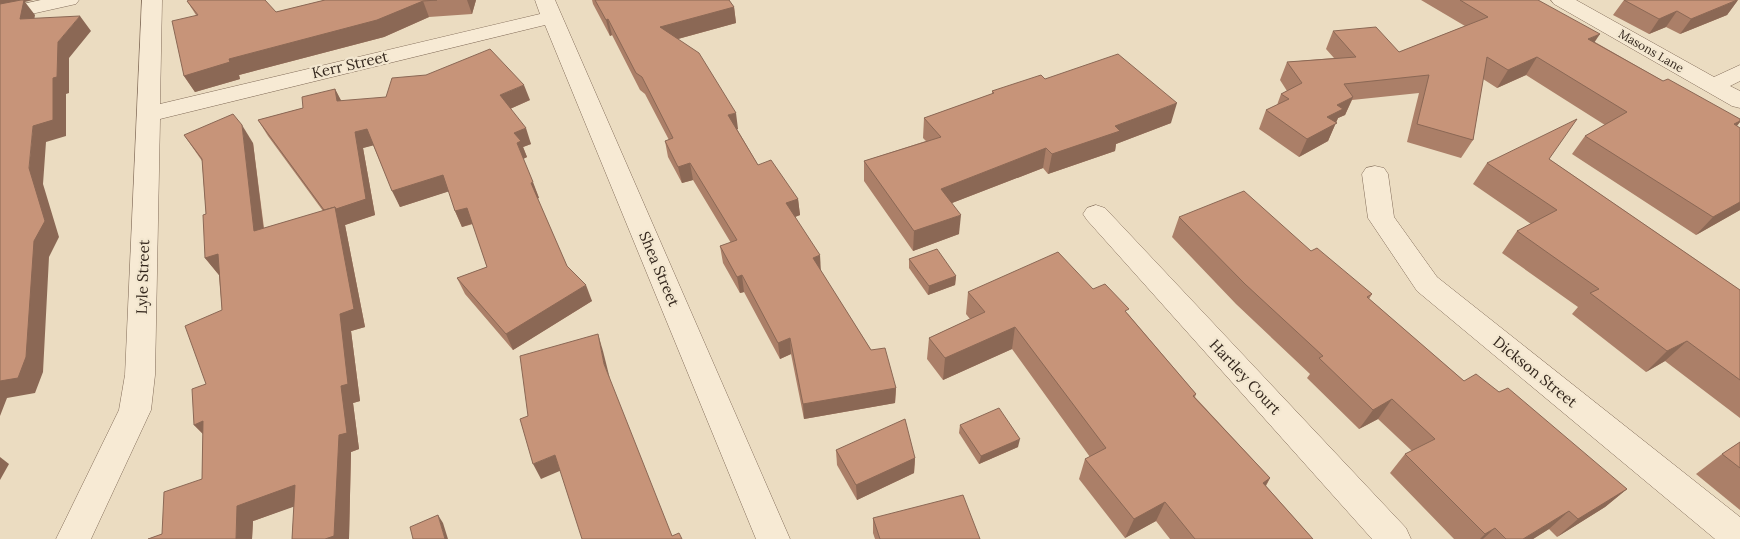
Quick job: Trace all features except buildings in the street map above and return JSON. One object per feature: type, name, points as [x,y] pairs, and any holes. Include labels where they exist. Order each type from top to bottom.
[{"type":"street","points":[[0,15],[69,0]]},
{"type":"street","name":"Lyle Street","points":[[73,539],[135,410],[140,375],[152,0]]},
{"type":"street","name":"Masons Lane","points":[[1561,0],[1740,101]]},
{"type":"street","name":"Kerr Street","points":[[148,114],[549,8]]},
{"type":"street","name":"Shea Street","points":[[549,8],[773,539]]},
{"type":"street","points":[[1713,86],[1740,72]]},
{"type":"street","name":"Dickson Street","points":[[1375,174],[1381,218],[1427,284],[1736,538]]},
{"type":"street","name":"Hartley Court","points":[[1096,214],[1394,539]]}]
